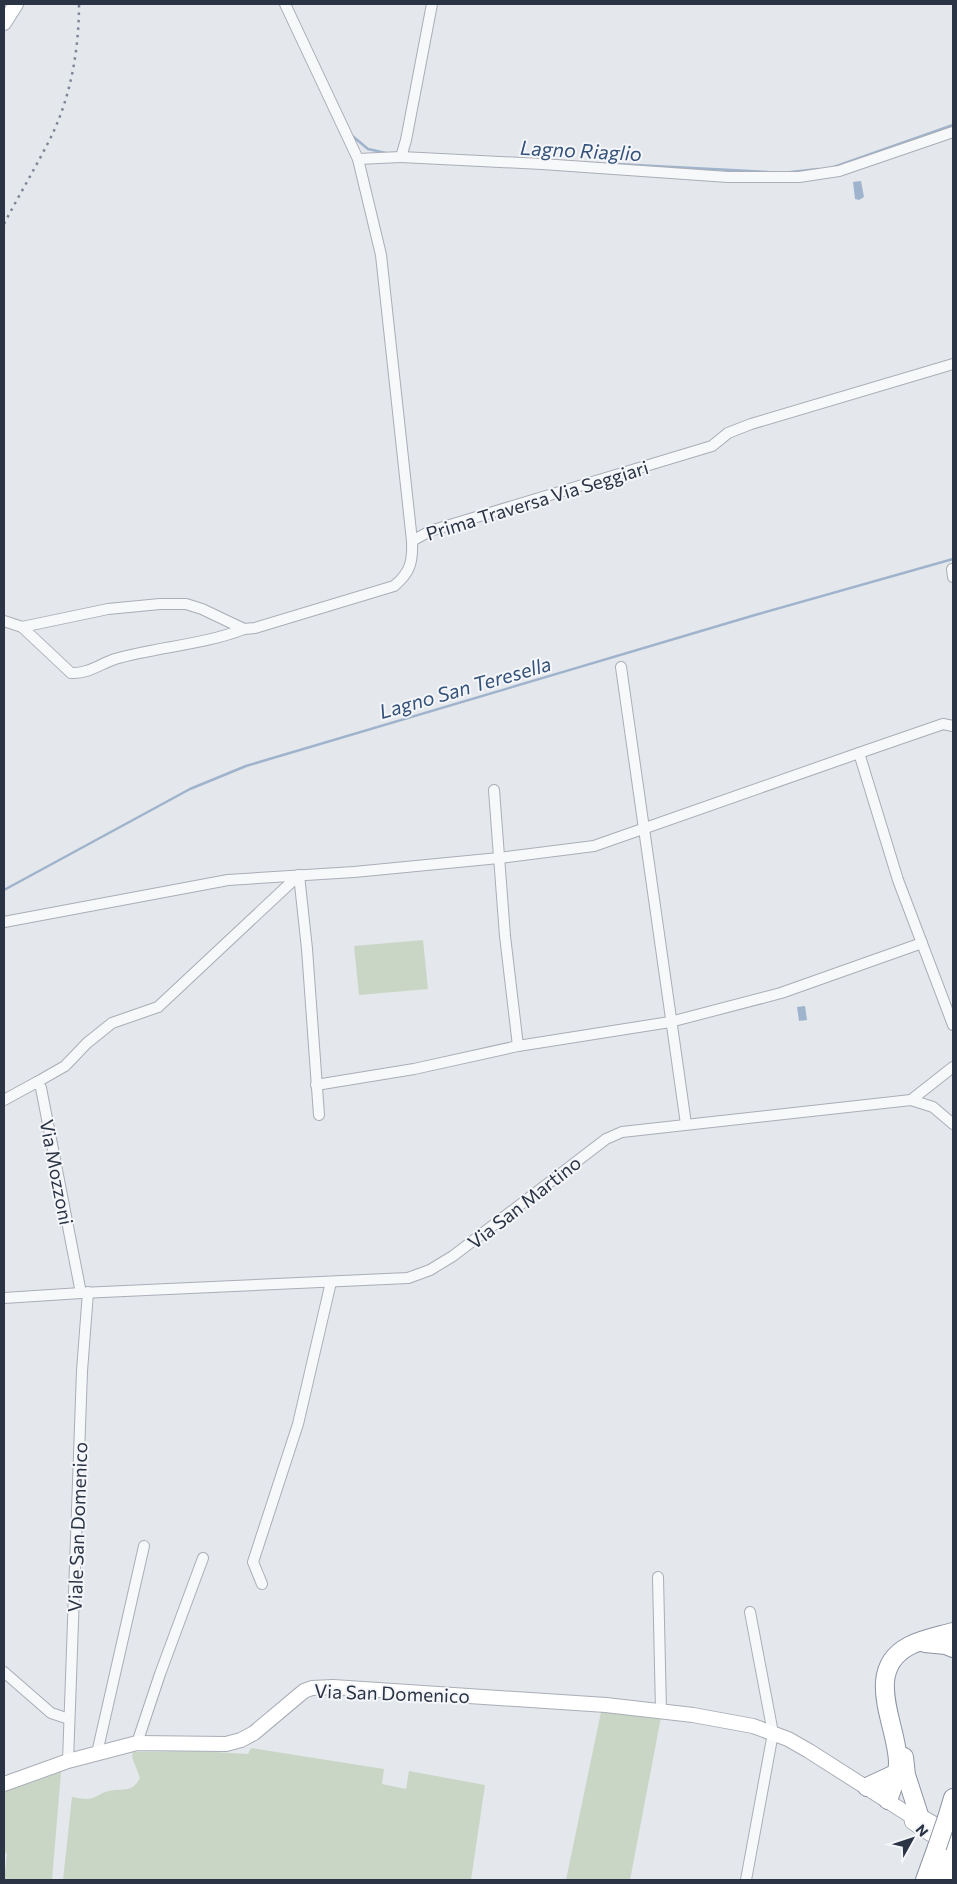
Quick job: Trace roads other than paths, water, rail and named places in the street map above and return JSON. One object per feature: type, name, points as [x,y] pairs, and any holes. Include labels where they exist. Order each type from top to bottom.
[{"type":"highway","points":[[891,1802],[905,1788],[902,1774],[902,1751],[895,1740],[884,1693],[886,1678],[899,1654],[909,1646],[953,1632]]},
{"type":"highway","points":[[920,1642],[946,1644],[953,1648]]},
{"type":"highway","points":[[867,1787],[902,1774]]},
{"type":"highway","points":[[902,1774],[914,1818]]},
{"type":"highway","points":[[943,1880],[953,1798]]},
{"type":"highway","points":[[925,1880],[947,1845]]},
{"type":"highway","points":[[936,1880],[947,1845]]},
{"type":"street","points":[[4,23],[16,4]]},
{"type":"street","points":[[285,4],[358,159],[382,255],[412,541]]},
{"type":"street","points":[[401,157],[406,140],[432,4]]},
{"type":"street","points":[[358,159],[401,157],[542,164],[728,177],[799,176],[839,171],[953,132]]},
{"type":"street","name":"Prima Traversa Via Seggiari","points":[[22,627],[71,673],[79,673],[115,659],[226,636],[244,629],[255,628],[394,586],[405,577],[411,567],[412,541],[430,531],[697,451],[712,446],[728,433],[752,424],[953,364]]},
{"type":"street","points":[[4,621],[22,627],[108,609],[160,604],[186,604],[202,609],[244,629]]},
{"type":"street","points":[[621,667],[686,1124]]},
{"type":"street","points":[[4,922],[228,880],[499,858],[594,846],[643,827],[943,724],[953,726]]},
{"type":"street","points":[[860,753],[898,880],[953,1025]]},
{"type":"street","points":[[494,790],[505,936],[518,1046]]},
{"type":"street","points":[[4,1100],[65,1066],[86,1043],[112,1023],[158,1007],[299,875]]},
{"type":"street","points":[[299,875],[307,949],[319,1115]]},
{"type":"street","points":[[316,1085],[414,1069],[518,1046],[670,1022],[781,993],[922,943]]},
{"type":"street","points":[[911,1100],[953,1067]]},
{"type":"street","name":"Via Mozzoni","points":[[37,1082],[41,1088],[44,1102],[78,1285],[84,1292]]},
{"type":"street","name":"Via San Martino","points":[[4,1298],[84,1292],[408,1278],[430,1270],[453,1256],[606,1139],[622,1132],[911,1100],[933,1107],[953,1124]]},
{"type":"street","points":[[262,1584],[253,1562],[298,1424],[331,1282]]},
{"type":"street","name":"Viale San Domenico","points":[[68,1761],[84,1292]]},
{"type":"street","points":[[97,1752],[144,1546]]},
{"type":"street","points":[[137,1743],[160,1674],[203,1558]]},
{"type":"street","points":[[658,1577],[662,1710]]},
{"type":"street","points":[[746,1880],[772,1733],[750,1612]]},
{"type":"street","points":[[4,1672],[51,1713],[69,1719]]},
{"type":"street","name":"Via San Domenico","points":[[4,1784],[97,1752],[137,1743],[226,1744],[241,1740],[254,1733],[292,1698],[312,1688],[557,1701],[662,1710],[738,1723],[772,1733],[802,1747],[891,1802],[947,1845]]},
{"type":"water","points":[[861,181],[864,197],[859,200],[855,199],[853,182]]},
{"type":"water","points":[[805,1006],[807,1020],[799,1021],[797,1007]]},
{"type":"waterway","name":"Lagno Riaglio","points":[[831,168],[953,125]]},
{"type":"waterway","name":"Lagno Riaglio","points":[[350,134],[368,149],[386,153]]},
{"type":"waterway","name":"Lagno Riaglio","points":[[616,164],[768,172]]},
{"type":"waterway","name":"Lagno Riaglio","points":[[791,172],[818,169]]},
{"type":"waterway","name":"Lagno San Teresella","points":[[4,890],[190,789],[246,766],[755,615],[953,559]]},
{"type":"railway","points":[[4,224],[51,137],[64,105],[75,55],[79,4]]}]
